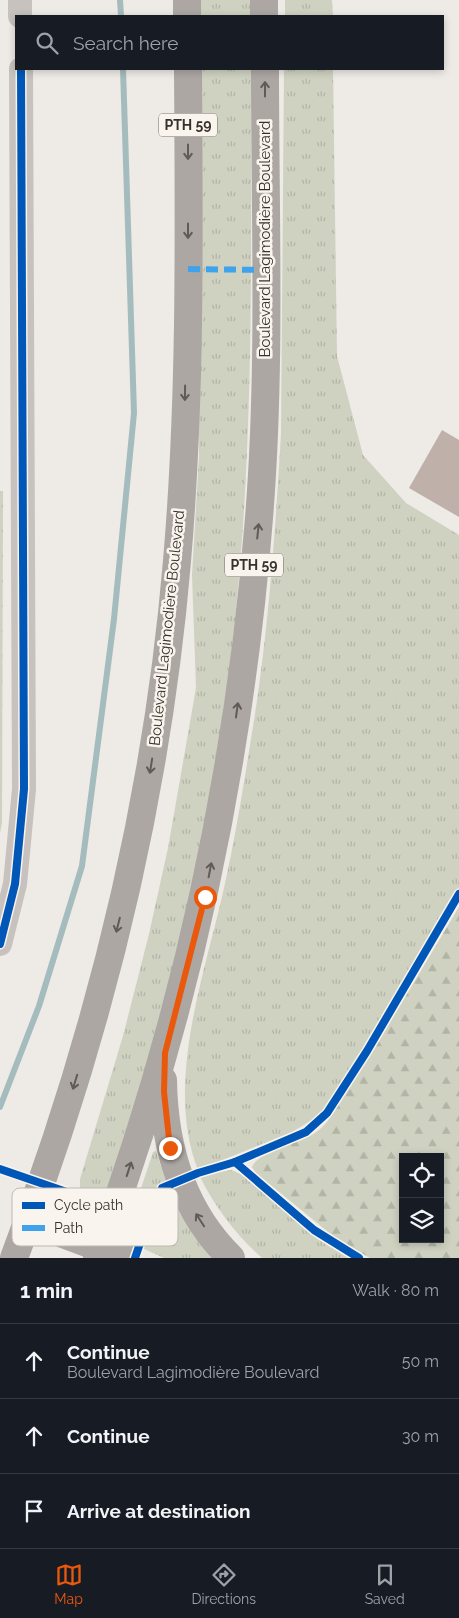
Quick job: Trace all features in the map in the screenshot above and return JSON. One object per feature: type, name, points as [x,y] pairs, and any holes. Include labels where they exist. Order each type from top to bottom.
[{"type":"main road","points":[[187,0],[188,15]]},
{"type":"main road","points":[[264,0],[264,15]]},
{"type":"main road","name":"Boulevard Lagimodière Boulevard","points":[[40,1188],[97,1011],[143,811],[162,698],[177,562],[184,451],[188,252],[188,70]]},
{"type":"main road","name":"Boulevard Lagimodière Boulevard","points":[[122,1188],[165,1053],[205,897],[226,790],[244,664],[259,520],[266,354],[264,70]]},
{"type":"main road","points":[[165,1053],[164,1097],[169,1141],[175,1167],[185,1193],[199,1220],[231,1258]]},
{"type":"main road","name":"Boulevard Lagimodière Boulevard","points":[[14,1258],[19,1246]]},
{"type":"main road","points":[[83,1246],[99,1253],[133,1252]]},
{"type":"street","points":[[20,0],[20,15]]},
{"type":"street","points":[[0,944],[16,884],[24,789],[21,70]]},
{"type":"green space","points":[[200,0],[251,0],[251,15],[200,15]]},
{"type":"green space","points":[[285,0],[332,0],[333,15],[285,15]]},
{"type":"green space","points":[[200,70],[251,70],[251,303],[247,460],[235,616],[213,780],[178,950],[144,1077],[108,1188],[80,1188],[80,1179],[123,1036],[149,934],[168,848],[196,688],[192,575],[199,456]]},
{"type":"green space","points":[[284,70],[333,70],[337,356],[363,455],[406,503],[459,535],[459,887],[348,1073],[323,1110],[312,1120],[292,1132],[198,1170],[189,1136],[185,1101],[186,1065],[198,992],[232,851],[257,701],[273,549],[281,434]]},
{"type":"green space","points":[[0,491],[3,491],[2,823],[0,833]]},
{"type":"green space","points":[[459,907],[459,1258],[370,1258],[333,1236],[256,1173],[252,1167],[261,1157],[308,1137],[327,1122],[377,1044]]},
{"type":"green space","points":[[156,1151],[168,1188],[141,1188],[153,1152]]},
{"type":"green space","points":[[231,1170],[241,1174],[316,1238],[348,1258],[262,1258],[226,1220],[199,1175]]},
{"type":"green space","points":[[178,1210],[212,1258],[164,1258],[137,1246],[178,1246]]},
{"type":"building","points":[[442,430],[459,440],[459,517],[409,488]]},
{"type":"waterway","points":[[120,0],[121,15]]},
{"type":"waterway","points":[[0,1107],[39,1006],[82,866],[114,619],[134,413],[123,70]]},
{"type":"marked path","points":[[188,269],[266,270]]},
{"type":"cycle path","points":[[0,944],[15,884],[24,789],[21,70]]},
{"type":"cycle path","points":[[235,1162],[306,1132],[327,1113],[367,1051],[459,894]]},
{"type":"cycle path","points":[[162,1188],[198,1173],[235,1162],[314,1230],[359,1258]]},
{"type":"cycle path","points":[[0,1169],[55,1188]]},
{"type":"cycle path","points":[[135,1258],[139,1246]]},
{"type":"route","points":[[170,1148],[163,1081],[165,1053],[205,897]]}]
